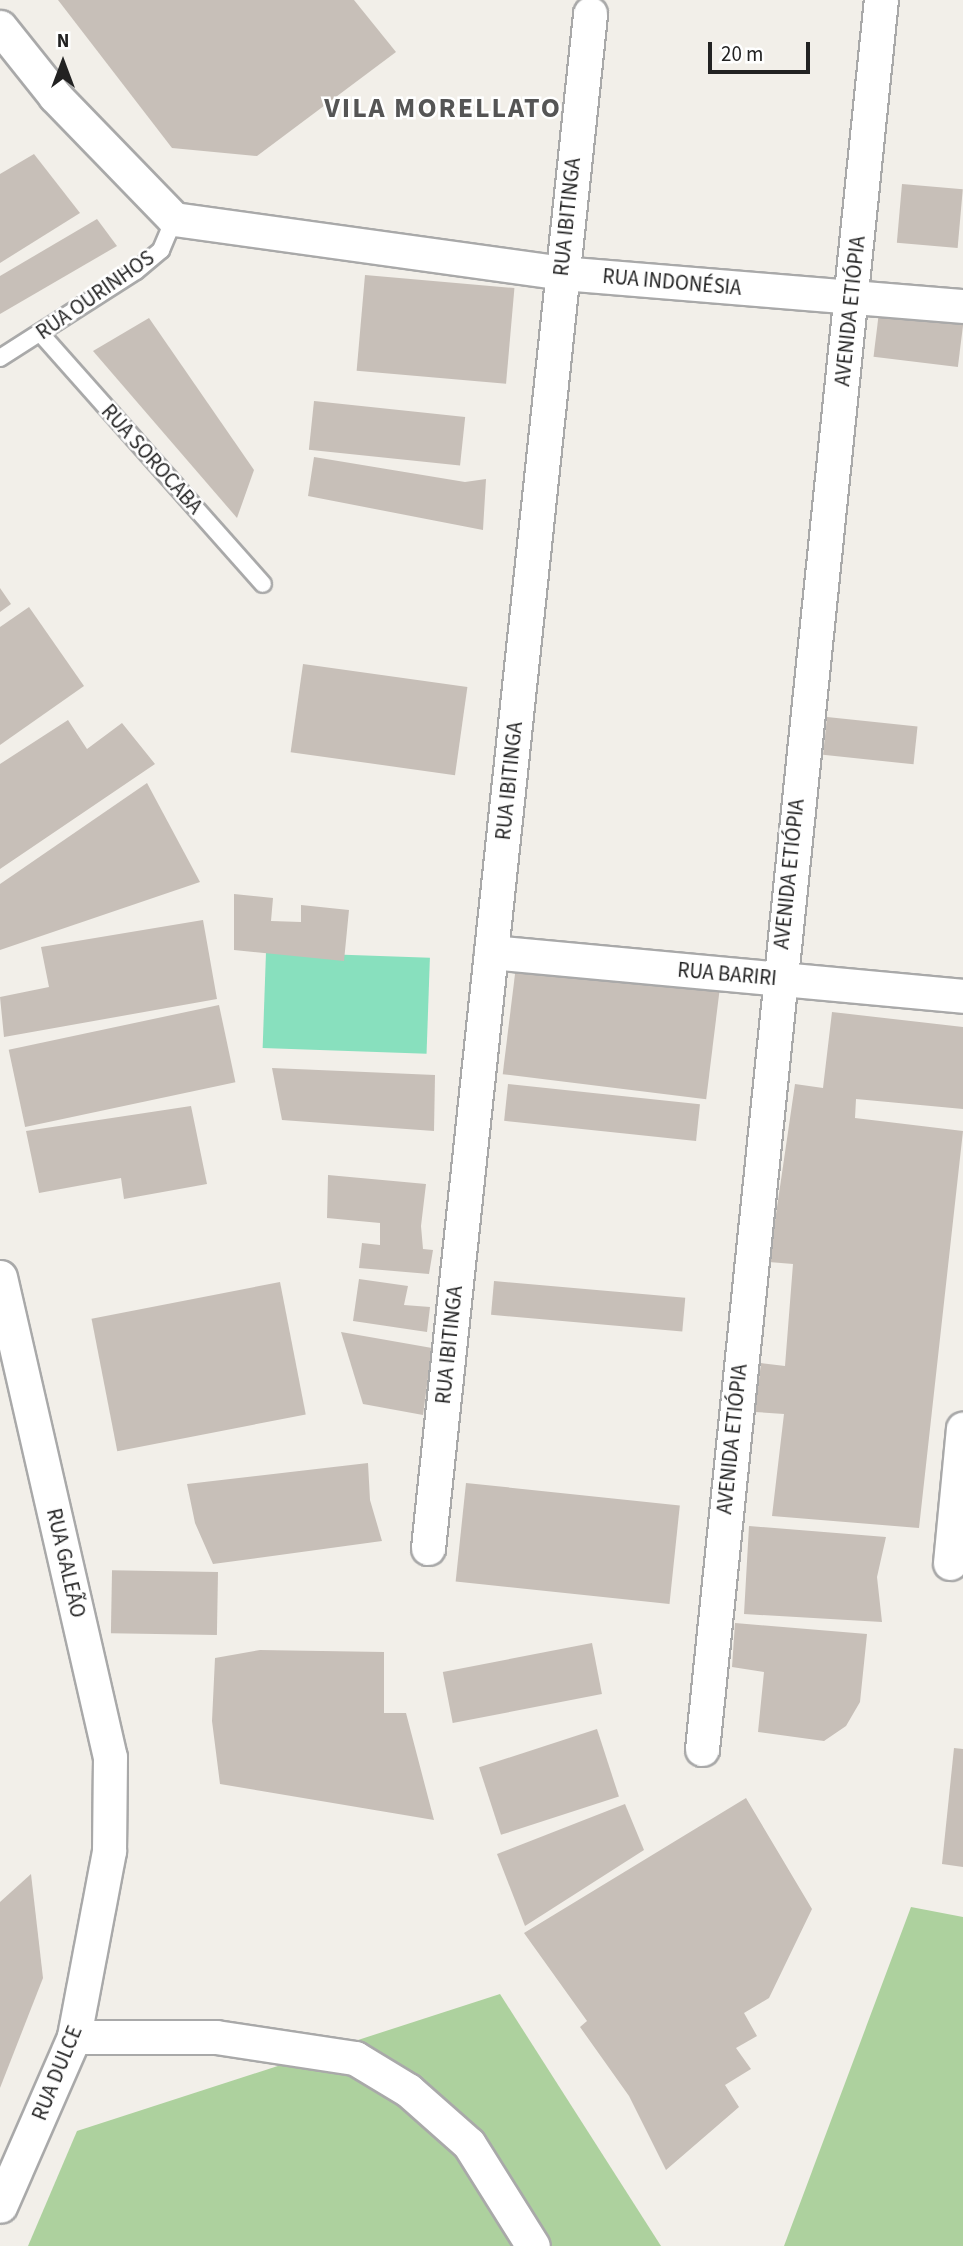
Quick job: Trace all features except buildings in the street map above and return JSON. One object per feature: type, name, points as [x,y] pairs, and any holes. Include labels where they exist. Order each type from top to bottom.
[{"type":"street","name":"AVENIDA ETIÓPIA","points":[[702,1749],[777,979],[852,297],[881,0]]},
{"type":"street","name":"RUA IBITINGA","points":[[428,1548],[590,14]]},
{"type":"street","points":[[0,27],[55,96],[174,219]]},
{"type":"street","name":"RUA INDONÉSIA","points":[[174,219],[561,273],[963,306]]},
{"type":"street","name":"RUA BARIRI","points":[[491,952],[963,996]]},
{"type":"street","name":"RUA GALEÃO","points":[[0,1277],[110,1757],[109,1851]]},
{"type":"street","points":[[950,1563],[963,1430]]},
{"type":"street","name":"RUA DULCE","points":[[0,2206],[74,2038],[109,1851]]},
{"type":"street","points":[[74,2038],[215,2037],[355,2058],[408,2090],[469,2144],[533,2246]]},
{"type":"lane","name":"RUA OURINHOS","points":[[0,358],[41,334],[153,257],[161,250],[174,219]]},
{"type":"lane","name":"RUA SOROCABA","points":[[41,334],[264,584]]},
{"type":"green space","points":[[266,952],[430,958],[427,1054],[263,1048]]},
{"type":"green space","points":[[911,1907],[963,1917],[963,2246],[784,2246]]},
{"type":"green space","points":[[500,1994],[661,2246],[28,2246],[77,2131]]},
{"type":"district","name":"VILA MORELLATO","points":[[443,108]]}]
